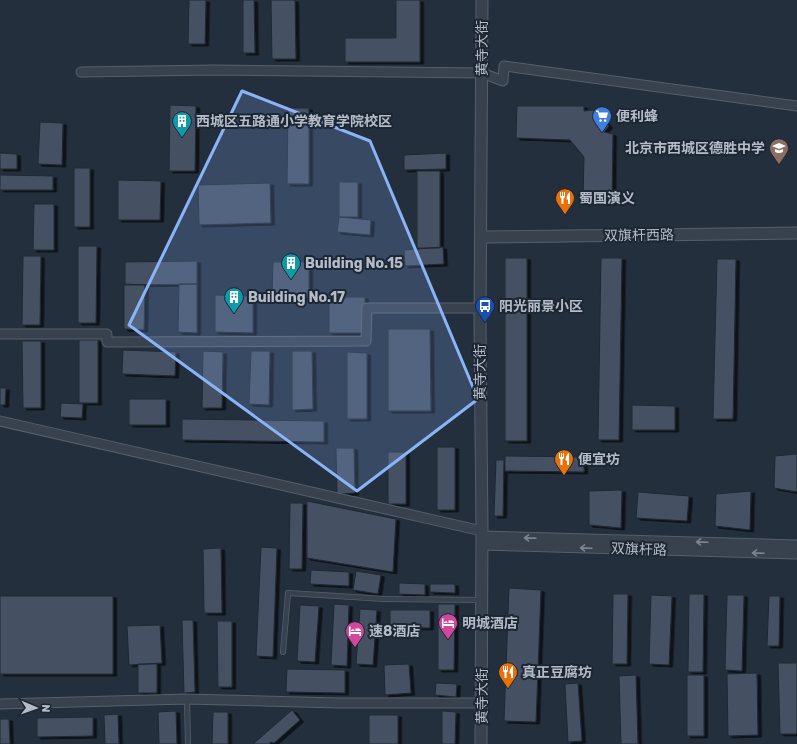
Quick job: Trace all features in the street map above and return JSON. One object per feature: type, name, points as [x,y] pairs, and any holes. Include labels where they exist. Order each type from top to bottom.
[{"type":"street","name":"黄寺大街","points":[[481,744],[482,537],[480,308],[482,0]]},
{"type":"street","points":[[81,72],[215,70],[482,73],[503,81],[504,66],[797,106]]},
{"type":"street","name":"双旗杆西路","points":[[481,236],[797,233]]},
{"type":"street","points":[[0,334],[107,334],[107,342],[366,341],[367,308],[480,308]]},
{"type":"street","points":[[0,421],[482,537],[797,545]]},
{"type":"street","name":"双旗杆路","points":[[482,537],[797,554]]},
{"type":"street","points":[[0,704],[187,699],[339,703],[482,704]]},
{"type":"lane","points":[[283,652],[288,593],[386,599],[482,600]]},
{"type":"lane","points":[[187,699],[188,744]]},
{"type":"highlighted area","points":[[242,91],[370,141],[478,399],[357,491],[129,325]]},
{"type":"building","points":[[189,0],[206,0],[205,44],[188,44]]},
{"type":"building","points":[[243,0],[254,0],[255,53],[243,53]]},
{"type":"building","points":[[271,0],[295,0],[296,59],[272,59]]},
{"type":"building","points":[[396,0],[420,0],[420,62],[345,62],[345,38],[396,38]]},
{"type":"building","name":"西城区五路通小学教育学院校区","points":[[170,105],[196,106],[195,171],[169,171]]},
{"type":"building","points":[[517,106],[584,106],[584,111],[595,110],[609,126],[604,132],[613,134],[612,203],[583,202],[584,157],[570,140],[516,138]]},
{"type":"building","points":[[288,108],[309,108],[309,184],[287,184]]},
{"type":"building","points":[[40,122],[63,123],[62,165],[38,164]]},
{"type":"building","points":[[0,153],[17,154],[17,169],[0,169]]},
{"type":"building","points":[[446,153],[446,169],[404,170],[404,155]]},
{"type":"building","points":[[74,168],[90,168],[90,227],[74,227]]},
{"type":"building","points":[[417,171],[440,171],[440,248],[417,248]]},
{"type":"building","points":[[0,175],[53,176],[53,190],[0,190]]},
{"type":"building","points":[[118,180],[161,181],[160,220],[118,220]]},
{"type":"building","points":[[339,182],[358,182],[358,217],[339,217]]},
{"type":"building","points":[[270,183],[271,223],[199,225],[198,185]]},
{"type":"building","points":[[34,204],[54,204],[54,250],[33,250]]},
{"type":"building","points":[[339,217],[371,220],[370,235],[337,232]]},
{"type":"building","points":[[78,246],[97,246],[96,323],[78,323]]},
{"type":"building","points":[[443,247],[444,264],[405,266],[404,250]]},
{"type":"building","points":[[23,256],[41,256],[40,325],[22,325]]},
{"type":"building","points":[[505,258],[527,258],[527,441],[505,441]]},
{"type":"building","points":[[601,258],[622,258],[619,440],[598,440]]},
{"type":"building","points":[[717,259],[736,259],[733,419],[713,419]]},
{"type":"building","points":[[197,261],[197,284],[125,285],[125,262]]},
{"type":"building","name":"Building No.15","points":[[273,262],[309,262],[309,298],[272,298]]},
{"type":"building","points":[[124,284],[145,285],[144,330],[124,329]]},
{"type":"building","points":[[179,284],[197,284],[197,333],[178,332]]},
{"type":"building","name":"Building No.17","points":[[215,295],[253,296],[253,333],[215,332]]},
{"type":"building","points":[[329,297],[365,297],[365,333],[329,333]]},
{"type":"building","points":[[388,329],[430,329],[431,411],[388,411]]},
{"type":"building","points":[[79,340],[98,340],[98,403],[79,403]]},
{"type":"building","points":[[22,341],[41,341],[41,408],[23,408]]},
{"type":"building","points":[[123,350],[176,352],[175,376],[122,374]]},
{"type":"building","points":[[203,351],[223,352],[222,408],[202,408]]},
{"type":"building","points":[[251,351],[270,351],[269,405],[249,404]]},
{"type":"building","points":[[292,351],[312,351],[313,409],[292,410]]},
{"type":"building","points":[[347,352],[367,353],[367,419],[347,419]]},
{"type":"building","points":[[0,388],[6,388],[5,405],[0,405]]},
{"type":"building","points":[[129,399],[166,399],[166,425],[129,425]]},
{"type":"building","points":[[61,403],[83,404],[82,418],[60,417]]},
{"type":"building","points":[[632,405],[675,406],[675,430],[632,430]]},
{"type":"building","points":[[182,419],[324,421],[324,442],[182,440]]},
{"type":"building","points":[[437,447],[455,447],[455,510],[437,510]]},
{"type":"building","points":[[336,448],[354,448],[355,493],[337,494]]},
{"type":"building","points":[[388,452],[406,452],[406,504],[388,504]]},
{"type":"building","points":[[797,454],[797,492],[774,488],[775,456]]},
{"type":"building","points":[[505,456],[584,457],[584,472],[505,471]]},
{"type":"building","points":[[496,460],[504,460],[503,516],[494,516]]},
{"type":"building","points":[[622,490],[621,528],[589,525],[589,491]]},
{"type":"building","points":[[751,491],[750,530],[715,526],[716,494]]},
{"type":"building","points":[[638,492],[689,496],[687,521],[636,518]]},
{"type":"building","points":[[307,501],[396,519],[393,572],[307,558]]},
{"type":"building","points":[[290,503],[303,503],[302,569],[289,569]]},
{"type":"building","points":[[261,547],[277,548],[273,657],[256,656]]},
{"type":"building","points":[[221,548],[222,613],[204,613],[203,549]]},
{"type":"building","points":[[311,570],[349,572],[349,586],[310,584]]},
{"type":"building","points":[[356,571],[381,575],[378,594],[353,590]]},
{"type":"building","points":[[399,583],[425,584],[425,595],[399,594]]},
{"type":"building","points":[[430,584],[455,584],[455,593],[430,592]]},
{"type":"building","points":[[509,588],[541,590],[536,722],[504,721]]},
{"type":"building","points":[[613,594],[628,594],[627,664],[612,664]]},
{"type":"building","points":[[689,594],[704,594],[703,672],[688,672]]},
{"type":"building","points":[[651,595],[672,596],[669,665],[649,664]]},
{"type":"building","points":[[727,595],[744,595],[742,671],[725,670]]},
{"type":"building","points":[[0,596],[113,596],[113,674],[0,674]]},
{"type":"building","points":[[769,596],[780,596],[779,646],[767,646]]},
{"type":"building","points":[[334,604],[349,605],[347,666],[331,665]]},
{"type":"building","points":[[438,604],[455,604],[454,670],[438,670]]},
{"type":"building","points":[[300,605],[319,606],[315,662],[297,661]]},
{"type":"building","points":[[360,609],[377,610],[373,665],[356,664]]},
{"type":"building","points":[[390,610],[430,610],[430,628],[390,627]]},
{"type":"building","points":[[182,620],[193,620],[195,692],[184,693]]},
{"type":"building","points":[[217,621],[232,621],[232,687],[218,687]]},
{"type":"building","points":[[160,625],[162,663],[129,665],[127,626]]},
{"type":"building","points":[[778,663],[797,663],[797,734],[780,734]]},
{"type":"building","points":[[138,664],[157,664],[157,693],[138,693]]},
{"type":"building","points":[[409,664],[411,693],[385,695],[384,665]]},
{"type":"building","points":[[287,669],[345,670],[345,693],[286,692]]},
{"type":"building","points":[[757,673],[758,735],[728,736],[727,674]]},
{"type":"building","points":[[636,675],[638,744],[621,744],[619,676]]},
{"type":"building","points":[[687,675],[704,675],[704,736],[687,736]]},
{"type":"building","points":[[436,683],[457,684],[456,697],[435,695]]},
{"type":"building","points":[[578,683],[582,741],[568,742],[565,684]]},
{"type":"building","points":[[292,710],[300,720],[274,743],[253,744]]},
{"type":"building","points":[[176,711],[177,744],[159,744],[158,712]]},
{"type":"building","points":[[442,711],[456,712],[455,744],[442,744]]},
{"type":"building","points":[[213,712],[228,712],[228,744],[212,744]]},
{"type":"building","points":[[118,714],[119,744],[105,744],[104,715]]},
{"type":"building","points":[[369,715],[398,715],[398,744],[369,744]]},
{"type":"building","points":[[93,717],[93,736],[37,737],[37,718]]},
{"type":"building","points":[[0,719],[9,719],[10,744],[0,744]]},
{"type":"place","name":"便利蜂","points":[[602,133]]},
{"type":"place","name":"西城区五路通小学教育学院校区","points":[[182,138]]},
{"type":"place","name":"北京市西城区德胜中学","points":[[779,165]]},
{"type":"place","name":"蜀国演义","points":[[565,215]]},
{"type":"place","name":"Building No.15","points":[[291,280]]},
{"type":"place","name":"Building No.17","points":[[234,314]]},
{"type":"place","name":"阳光丽景小区","points":[[485,323]]},
{"type":"place","name":"便宜坊","points":[[564,476]]},
{"type":"place","name":"明城酒店","points":[[448,640]]},
{"type":"place","name":"速8酒店","points":[[355,648]]},
{"type":"place","name":"真正豆腐坊","points":[[508,689]]}]
